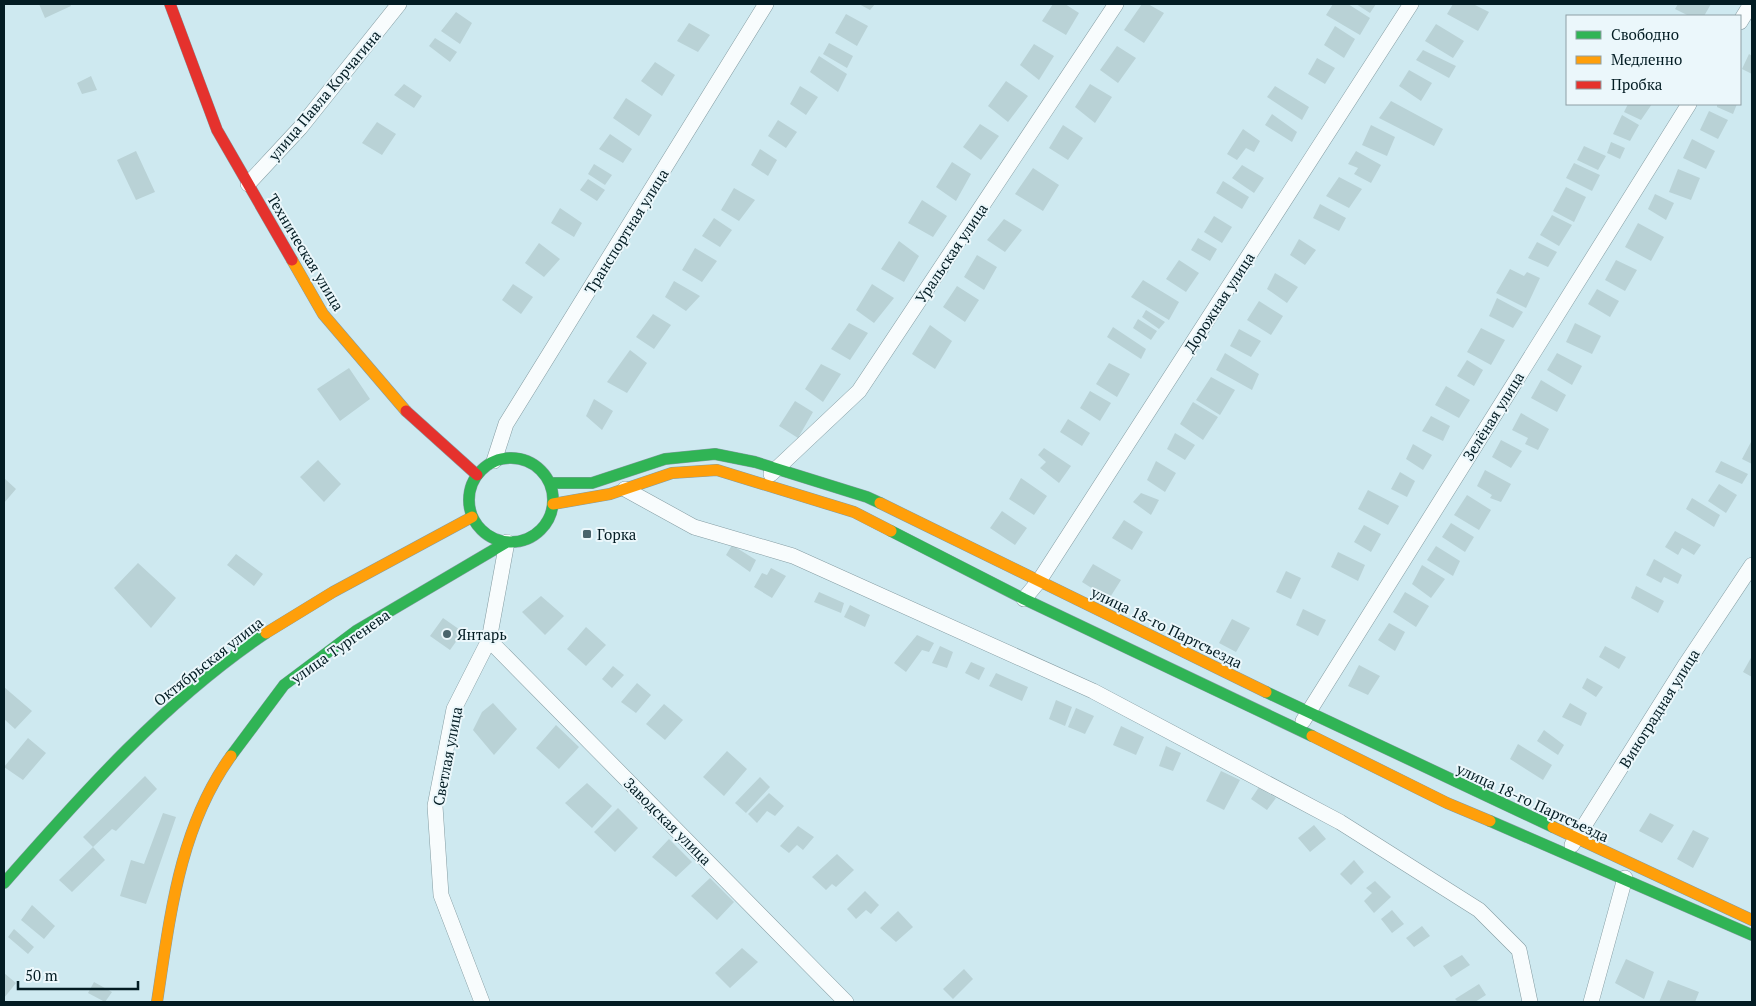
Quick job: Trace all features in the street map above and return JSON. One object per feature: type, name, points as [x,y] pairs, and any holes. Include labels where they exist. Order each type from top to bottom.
[{"type":"main road","name":"Техническая улица","points":[[170,4],[217,130],[323,314],[415,421],[477,475]]},
{"type":"main road","name":"улица 18-го Партсъезда","points":[[550,483],[592,482],[665,459],[715,454],[777,469],[866,498],[1308,713],[1752,920]]},
{"type":"main road","points":[[507,458],[520,459],[532,463],[543,472],[550,483],[554,504],[550,517],[543,528],[533,537],[507,542],[486,534],[472,517],[469,496],[477,475],[494,461],[507,458]]},
{"type":"main road","name":"улица 18-го Партсъезда","points":[[554,504],[610,494],[672,473],[717,470],[762,482],[854,512],[1024,599],[1298,729],[1447,803],[1625,878],[1752,935]]},
{"type":"main road","name":"Октябрьская улица","points":[[4,883],[62,816],[170,708],[252,642],[309,606],[472,517]]},
{"type":"main road","name":"улица Тургенева","points":[[160,999],[172,900],[185,848],[219,773],[284,686],[356,631],[507,542]]},
{"type":"street","name":"улица Павла Корчагина","points":[[248,184],[300,128],[399,4]]},
{"type":"street","name":"Транспортная улица","points":[[494,461],[506,424],[766,4]]},
{"type":"street","name":"Уральская улица","points":[[762,482],[859,391],[1116,4]]},
{"type":"street","name":"Дорожная улица","points":[[1024,599],[1039,581],[1411,4]]},
{"type":"street","points":[[1741,20],[1751,4]]},
{"type":"street","name":"Зелёная улица","points":[[1298,729],[1688,105]]},
{"type":"street","points":[[625,489],[694,527],[793,556],[1093,691],[1340,822],[1479,910],[1519,950],[1530,1002]]},
{"type":"street","name":"Светлая улица","points":[[482,1002],[442,895],[435,806],[454,709],[489,640],[507,542]]},
{"type":"street","name":"Виноградная улица","points":[[1567,853],[1679,675],[1752,564]]},
{"type":"street","name":"Заводская улица","points":[[489,640],[846,1002]]},
{"type":"street","points":[[1591,1002],[1625,878]]},
{"type":"building","points":[[39,4],[70,4],[71,6],[45,18]]},
{"type":"building","points":[[859,4],[875,4],[870,10]]},
{"type":"building","points":[[1053,4],[1065,4],[1079,13],[1066,35],[1042,21]]},
{"type":"building","points":[[1142,4],[1148,4],[1164,13],[1144,43],[1124,30]]},
{"type":"building","points":[[1333,4],[1348,4],[1370,18],[1360,35],[1326,15]]},
{"type":"building","points":[[1356,4],[1376,4],[1370,13]]},
{"type":"building","points":[[1453,4],[1473,4],[1489,12],[1478,31],[1447,14]]},
{"type":"building","points":[[1678,4],[1711,4],[1705,15],[1687,15],[1675,9]]},
{"type":"building","points":[[456,12],[472,23],[460,44],[441,31]]},
{"type":"building","points":[[846,14],[868,26],[857,46],[835,33]]},
{"type":"building","points":[[689,23],[710,35],[698,52],[677,41]]},
{"type":"building","points":[[1436,24],[1464,41],[1453,58],[1425,41]]},
{"type":"building","points":[[1335,26],[1355,39],[1344,58],[1324,45]]},
{"type":"building","points":[[435,38],[457,52],[450,62],[429,46]]},
{"type":"building","points":[[829,43],[853,56],[847,68],[823,54]]},
{"type":"building","points":[[1034,44],[1054,56],[1039,80],[1020,65]]},
{"type":"building","points":[[1117,46],[1136,58],[1118,83],[1100,70]]},
{"type":"building","points":[[1423,50],[1456,66],[1449,78],[1416,60]]},
{"type":"building","points":[[1749,54],[1752,56],[1752,74],[1742,69]]},
{"type":"building","points":[[819,56],[847,74],[838,92],[810,72]]},
{"type":"building","points":[[1317,58],[1335,68],[1325,84],[1308,74]]},
{"type":"building","points":[[655,62],[675,75],[662,96],[641,81]]},
{"type":"building","points":[[1409,70],[1432,83],[1421,101],[1399,86]]},
{"type":"building","points":[[91,76],[97,90],[82,94],[77,83]]},
{"type":"building","points":[[1006,81],[1028,96],[1008,122],[988,106]]},
{"type":"building","points":[[404,84],[422,96],[414,108],[394,95]]},
{"type":"building","points":[[1090,84],[1112,97],[1095,123],[1075,107]]},
{"type":"building","points":[[800,86],[818,97],[806,115],[790,104]]},
{"type":"building","points":[[1275,86],[1309,107],[1302,120],[1267,97]]},
{"type":"building","points":[[626,98],[652,115],[639,136],[613,118]]},
{"type":"building","points":[[1391,101],[1443,129],[1434,146],[1379,118]]},
{"type":"building","points":[[1628,105],[1651,105],[1641,120],[1624,112]]},
{"type":"building","points":[[1717,105],[1737,105],[1733,114],[1717,107]]},
{"type":"building","points":[[1709,111],[1728,120],[1718,139],[1700,130]]},
{"type":"building","points":[[1272,114],[1297,132],[1292,142],[1265,125]]},
{"type":"building","points":[[1622,115],[1639,125],[1630,141],[1613,134]]},
{"type":"building","points":[[778,120],[797,132],[786,148],[768,136]]},
{"type":"building","points":[[377,122],[396,134],[382,155],[362,143]]},
{"type":"building","points":[[980,124],[999,136],[981,160],[963,147]]},
{"type":"building","points":[[1063,125],[1083,138],[1068,160],[1049,148]]},
{"type":"building","points":[[1371,125],[1395,137],[1387,156],[1362,145]]},
{"type":"building","points":[[1243,129],[1260,141],[1254,152],[1246,148],[1237,160],[1227,154]]},
{"type":"building","points":[[610,134],[632,149],[623,163],[599,149]]},
{"type":"building","points":[[1692,139],[1715,151],[1706,169],[1683,158]]},
{"type":"building","points":[[1611,142],[1625,148],[1620,159],[1607,153]]},
{"type":"building","points":[[1584,146],[1606,156],[1598,170],[1577,160]]},
{"type":"building","points":[[760,149],[777,160],[768,176],[751,165]]},
{"type":"building","points":[[136,151],[155,192],[136,200],[117,160]]},
{"type":"building","points":[[1356,151],[1381,165],[1371,183],[1354,174],[1358,168],[1348,164]]},
{"type":"building","points":[[952,162],[971,174],[956,201],[936,187]]},
{"type":"building","points":[[1574,163],[1600,175],[1592,191],[1566,178]]},
{"type":"building","points":[[594,164],[612,175],[605,185],[588,174]]},
{"type":"building","points":[[1242,165],[1264,178],[1254,193],[1232,178]]},
{"type":"building","points":[[1033,168],[1059,185],[1043,211],[1015,194]]},
{"type":"building","points":[[1678,169],[1700,178],[1691,200],[1669,192]]},
{"type":"building","points":[[1339,177],[1362,189],[1349,208],[1326,196]]},
{"type":"building","points":[[588,179],[605,190],[597,201],[580,190]]},
{"type":"building","points":[[1223,181],[1249,197],[1242,209],[1216,193]]},
{"type":"building","points":[[1566,187],[1586,197],[1574,222],[1553,211]]},
{"type":"building","points":[[734,188],[755,200],[739,221],[721,210]]},
{"type":"building","points":[[1655,194],[1674,203],[1666,220],[1648,209]]},
{"type":"building","points":[[922,200],[947,216],[933,237],[908,223]]},
{"type":"building","points":[[1320,204],[1346,218],[1339,231],[1313,218]]},
{"type":"building","points":[[560,208],[582,223],[574,237],[551,223]]},
{"type":"building","points":[[1552,215],[1572,225],[1559,246],[1540,235]]},
{"type":"building","points":[[1214,216],[1232,227],[1222,243],[1204,232]]},
{"type":"building","points":[[714,218],[732,230],[720,247],[702,236]]},
{"type":"building","points":[[1004,219],[1022,230],[1005,252],[987,240]]},
{"type":"building","points":[[1638,223],[1664,237],[1651,261],[1625,247]]},
{"type":"building","points":[[1198,238],[1217,249],[1210,261],[1191,250]]},
{"type":"building","points":[[1299,239],[1316,250],[1305,265],[1290,255]]},
{"type":"building","points":[[899,241],[919,256],[904,282],[881,269]]},
{"type":"building","points":[[1537,242],[1557,252],[1548,267],[1528,258]]},
{"type":"building","points":[[539,243],[560,259],[544,277],[525,263]]},
{"type":"building","points":[[695,248],[717,261],[702,282],[682,270]]},
{"type":"building","points":[[977,255],[997,267],[984,290],[964,277]]},
{"type":"building","points":[[1179,260],[1199,273],[1186,292],[1166,279]]},
{"type":"building","points":[[1616,260],[1637,270],[1625,291],[1605,280]]},
{"type":"building","points":[[1510,269],[1524,276],[1527,272],[1540,278],[1526,308],[1496,293]]},
{"type":"building","points":[[1275,273],[1298,287],[1287,303],[1267,289]]},
{"type":"building","points":[[1143,280],[1179,302],[1169,320],[1131,297]]},
{"type":"building","points":[[674,281],[700,296],[686,311],[665,297]]},
{"type":"building","points":[[513,284],[533,297],[521,314],[502,300]]},
{"type":"building","points":[[872,284],[894,298],[874,323],[856,310]]},
{"type":"building","points":[[957,286],[979,300],[965,322],[943,307]]},
{"type":"building","points":[[1597,289],[1619,301],[1610,317],[1588,304]]},
{"type":"building","points":[[1497,298],[1523,312],[1513,328],[1489,316]]},
{"type":"building","points":[[1259,301],[1283,316],[1271,335],[1247,320]]},
{"type":"building","points":[[1146,310],[1165,322],[1159,329],[1142,317]]},
{"type":"building","points":[[653,314],[671,325],[654,349],[636,337]]},
{"type":"building","points":[[1138,319],[1157,331],[1151,340],[1133,328]]},
{"type":"building","points":[[849,323],[868,333],[850,360],[831,349]]},
{"type":"building","points":[[1575,323],[1601,336],[1592,354],[1566,342]]},
{"type":"building","points":[[930,325],[952,341],[935,369],[912,354]]},
{"type":"building","points":[[1113,327],[1146,349],[1141,359],[1107,337]]},
{"type":"building","points":[[1481,328],[1505,340],[1491,365],[1467,352]]},
{"type":"building","points":[[1239,329],[1261,341],[1251,357],[1230,346]]},
{"type":"building","points":[[630,350],[647,363],[627,393],[607,382]]},
{"type":"building","points":[[1225,353],[1259,374],[1252,390],[1216,370]]},
{"type":"building","points":[[1557,353],[1582,366],[1572,385],[1547,370]]},
{"type":"building","points":[[1467,360],[1483,370],[1474,386],[1457,376]]},
{"type":"building","points":[[1109,363],[1130,374],[1117,397],[1096,384]]},
{"type":"building","points":[[821,364],[841,374],[823,402],[805,389]]},
{"type":"building","points":[[349,368],[370,399],[340,421],[317,389]]},
{"type":"building","points":[[1211,377],[1235,390],[1220,415],[1196,400]]},
{"type":"building","points":[[1541,380],[1566,395],[1557,412],[1531,398]]},
{"type":"building","points":[[1446,386],[1470,400],[1459,418],[1435,405]]},
{"type":"building","points":[[1090,391],[1111,403],[1100,421],[1080,408]]},
{"type":"building","points":[[594,399],[613,411],[602,430],[586,416]]},
{"type":"building","points":[[795,401],[813,412],[798,438],[779,426]]},
{"type":"building","points":[[1193,402],[1218,417],[1203,440],[1180,424]]},
{"type":"building","points":[[1521,413],[1549,429],[1538,450],[1525,444],[1528,438],[1512,430]]},
{"type":"building","points":[[1431,416],[1450,426],[1443,441],[1422,431]]},
{"type":"building","points":[[1068,419],[1090,433],[1082,446],[1060,432]]},
{"type":"building","points":[[1175,433],[1195,445],[1185,460],[1167,449]]},
{"type":"building","points":[[1501,440],[1522,451],[1511,468],[1492,457]]},
{"type":"building","points":[[1752,442],[1752,464],[1742,459]]},
{"type":"building","points":[[1413,444],[1432,455],[1423,470],[1406,459]]},
{"type":"building","points":[[1044,448],[1071,466],[1059,483],[1040,468],[1046,462],[1038,455]]},
{"type":"building","points":[[318,460],[341,484],[324,502],[300,477]]},
{"type":"building","points":[[1156,461],[1176,473],[1165,492],[1147,480]]},
{"type":"building","points":[[1721,461],[1748,474],[1742,484],[1715,472]]},
{"type":"building","points":[[1485,470],[1511,484],[1501,502],[1490,498],[1492,495],[1477,486]]},
{"type":"building","points":[[1400,472],[1415,481],[1407,497],[1391,489]]},
{"type":"building","points":[[4,478],[16,489],[4,503]]},
{"type":"building","points":[[1021,478],[1047,496],[1034,515],[1009,499]]},
{"type":"building","points":[[1719,484],[1737,495],[1726,513],[1708,501]]},
{"type":"building","points":[[1368,490],[1399,506],[1388,525],[1358,509]]},
{"type":"building","points":[[1141,493],[1159,500],[1151,515],[1133,502]]},
{"type":"building","points":[[1467,495],[1491,510],[1479,530],[1454,515]]},
{"type":"building","points":[[1692,498],[1720,515],[1714,527],[1686,509]]},
{"type":"building","points":[[1002,511],[1027,528],[1015,545],[990,528]]},
{"type":"building","points":[[1124,520],[1143,532],[1132,550],[1112,538]]},
{"type":"building","points":[[1451,523],[1474,537],[1465,552],[1442,537]]},
{"type":"building","points":[[1364,525],[1381,534],[1371,552],[1354,542]]},
{"type":"building","points":[[1675,531],[1701,545],[1694,555],[1682,548],[1678,555],[1665,547]]},
{"type":"building","points":[[732,545],[756,560],[750,572],[726,555]]},
{"type":"building","points":[[1436,546],[1460,561],[1453,576],[1427,560]]},
{"type":"building","points":[[1338,552],[1365,565],[1358,581],[1331,567]]},
{"type":"building","points":[[236,554],[263,574],[254,586],[227,565]]},
{"type":"building","points":[[1654,559],[1682,575],[1678,584],[1664,577],[1661,583],[1646,575]]},
{"type":"building","points":[[138,563],[176,598],[151,628],[114,588]]},
{"type":"building","points":[[1093,564],[1121,580],[1109,599],[1082,582]]},
{"type":"building","points":[[1422,565],[1445,579],[1431,598],[1412,584]]},
{"type":"building","points":[[771,568],[786,576],[772,598],[754,587],[762,573],[767,575]]},
{"type":"building","points":[[1286,571],[1301,578],[1291,599],[1276,592]]},
{"type":"building","points":[[1636,586],[1664,601],[1658,613],[1631,598]]},
{"type":"building","points":[[819,592],[844,603],[841,613],[814,602]]},
{"type":"building","points":[[1405,592],[1429,606],[1416,627],[1393,612]]},
{"type":"building","points":[[541,596],[564,616],[545,635],[522,612]]},
{"type":"building","points":[[850,605],[870,615],[865,627],[844,617]]},
{"type":"building","points":[[1303,609],[1326,620],[1318,636],[1296,625]]},
{"type":"building","name":"Янтарь","points":[[443,618],[463,632],[450,650],[430,636]]},
{"type":"building","points":[[1232,619],[1250,628],[1236,652],[1219,643]]},
{"type":"building","points":[[1389,623],[1405,632],[1395,651],[1378,640]]},
{"type":"building","points":[[586,627],[606,645],[586,666],[567,649]]},
{"type":"building","points":[[917,635],[934,643],[929,652],[922,650],[906,672],[894,663]]},
{"type":"building","points":[[940,646],[953,652],[947,668],[932,663]]},
{"type":"building","points":[[1605,646],[1626,657],[1619,669],[1599,657]]},
{"type":"building","points":[[1752,656],[1752,677],[1743,672]]},
{"type":"building","points":[[971,662],[985,668],[979,680],[965,673]]},
{"type":"building","points":[[1359,665],[1380,676],[1368,695],[1348,686]]},
{"type":"building","points":[[613,666],[624,675],[612,688],[602,679]]},
{"type":"building","points":[[996,673],[1028,687],[1022,701],[989,686]]},
{"type":"building","points":[[1587,678],[1603,687],[1596,697],[1582,688]]},
{"type":"building","points":[[637,683],[651,695],[636,713],[621,702]]},
{"type":"building","points":[[4,687],[32,711],[15,729],[4,719]]},
{"type":"building","points":[[1056,700],[1072,707],[1065,726],[1049,719]]},
{"type":"building","points":[[493,703],[517,729],[494,755],[473,730],[482,712]]},
{"type":"building","points":[[1570,703],[1587,713],[1581,726],[1562,717]]},
{"type":"building","points":[[664,704],[683,720],[665,740],[646,724]]},
{"type":"building","points":[[1076,708],[1094,716],[1085,734],[1068,727]]},
{"type":"building","points":[[556,725],[579,747],[559,769],[536,748]]},
{"type":"building","points":[[1121,726],[1144,737],[1136,755],[1113,745]]},
{"type":"building","points":[[1544,730],[1564,745],[1558,755],[1537,741]]},
{"type":"building","points":[[28,738],[46,753],[23,780],[4,767]]},
{"type":"building","points":[[1518,744],[1552,765],[1543,780],[1510,759]]},
{"type":"building","points":[[1166,746],[1181,753],[1173,771],[1159,766]]},
{"type":"building","points":[[727,751],[747,769],[724,796],[703,777]]},
{"type":"building","points":[[1221,771],[1240,780],[1224,810],[1206,801]]},
{"type":"building","points":[[145,776],[157,789],[116,831],[112,829],[93,847],[83,837]]},
{"type":"building","points":[[760,777],[770,787],[746,813],[735,803]]},
{"type":"building","points":[[587,783],[612,806],[592,828],[565,803]]},
{"type":"building","points":[[1259,787],[1276,798],[1267,810],[1251,799]]},
{"type":"building","points":[[769,793],[784,806],[775,816],[767,811],[757,823],[748,814]]},
{"type":"building","points":[[618,808],[638,828],[615,852],[594,832]]},
{"type":"building","points":[[163,813],[176,817],[146,904],[120,896],[131,860],[144,864]]},
{"type":"building","points":[[1650,813],[1674,825],[1662,843],[1639,831]]},
{"type":"building","points":[[1314,825],[1326,839],[1310,852],[1298,838]]},
{"type":"building","points":[[798,826],[814,837],[803,850],[797,845],[789,853],[780,846]]},
{"type":"building","points":[[1693,830],[1709,838],[1693,868],[1677,859]]},
{"type":"building","points":[[669,839],[692,862],[676,877],[652,857]]},
{"type":"building","points":[[93,847],[105,860],[72,892],[59,880]]},
{"type":"building","points":[[837,854],[854,870],[836,887],[832,884],[826,890],[812,877]]},
{"type":"building","points":[[1354,860],[1364,872],[1351,885],[1340,874]]},
{"type":"building","points":[[710,878],[734,902],[717,920],[691,896]]},
{"type":"building","points":[[1375,881],[1391,897],[1374,913],[1364,901],[1372,893],[1366,888]]},
{"type":"building","points":[[865,891],[879,905],[871,914],[866,910],[856,919],[847,909]]},
{"type":"building","points":[[32,905],[55,926],[44,939],[21,920]]},
{"type":"building","points":[[1392,910],[1404,924],[1392,933],[1381,919]]},
{"type":"building","points":[[898,911],[913,927],[896,942],[880,928]]},
{"type":"building","points":[[1422,926],[1430,936],[1414,947],[1406,938]]},
{"type":"building","points":[[14,929],[34,947],[28,954],[8,937]]},
{"type":"building","points":[[742,948],[758,962],[730,988],[715,973]]},
{"type":"building","points":[[1462,955],[1470,965],[1451,977],[1443,966]]},
{"type":"building","points":[[1626,959],[1654,972],[1644,999],[1615,983]]},
{"type":"building","points":[[964,969],[973,979],[953,999],[943,989]]},
{"type":"building","points":[[4,973],[16,983],[4,998]]},
{"type":"building","points":[[1668,980],[1699,992],[1695,1002],[1659,1002]]},
{"type":"building","points":[[94,982],[112,992],[105,1002],[88,993]]},
{"type":"building","points":[[1479,984],[1486,995],[1475,1002],[1458,1002],[1455,999]]},
{"type":"traffic: fast","points":[[550,483],[592,483],[665,459],[715,454],[755,462],[867,497],[880,503]]},
{"type":"traffic: fast","points":[[511,458],[527,461],[541,470],[550,484],[553,500],[550,516],[541,530],[527,539],[511,542],[495,539],[481,530],[472,516],[469,500],[472,484],[481,470],[495,461],[511,458]]},
{"type":"traffic: fast","points":[[891,531],[1024,599],[1312,736]]},
{"type":"traffic: fast","points":[[231,756],[284,685],[356,631],[507,542]]},
{"type":"traffic: fast","points":[[4,883],[64,815],[127,749],[194,688],[266,633]]},
{"type":"traffic: fast","points":[[1266,692],[1553,827]]},
{"type":"traffic: fast","points":[[1490,821],[1752,935]]},
{"type":"traffic: slow","points":[[292,260],[323,314],[406,411]]},
{"type":"traffic: slow","points":[[553,504],[610,494],[672,473],[717,470],[854,512],[891,531]]},
{"type":"traffic: slow","points":[[880,503],[1266,692]]},
{"type":"traffic: slow","points":[[266,633],[333,592],[472,517]]},
{"type":"traffic: slow","points":[[1312,736],[1447,803],[1490,821]]},
{"type":"traffic: slow","points":[[157,1002],[172,906],[188,843],[199,813],[213,784],[231,756]]},
{"type":"traffic: slow","points":[[1553,827],[1752,920]]},
{"type":"traffic: jam","points":[[170,4],[217,130],[292,260]]},
{"type":"traffic: jam","points":[[406,411],[477,475]]},
{"type":"place","name":"Горка","points":[[587,534]]},
{"type":"place","name":"Янтарь","points":[[447,634]]}]
